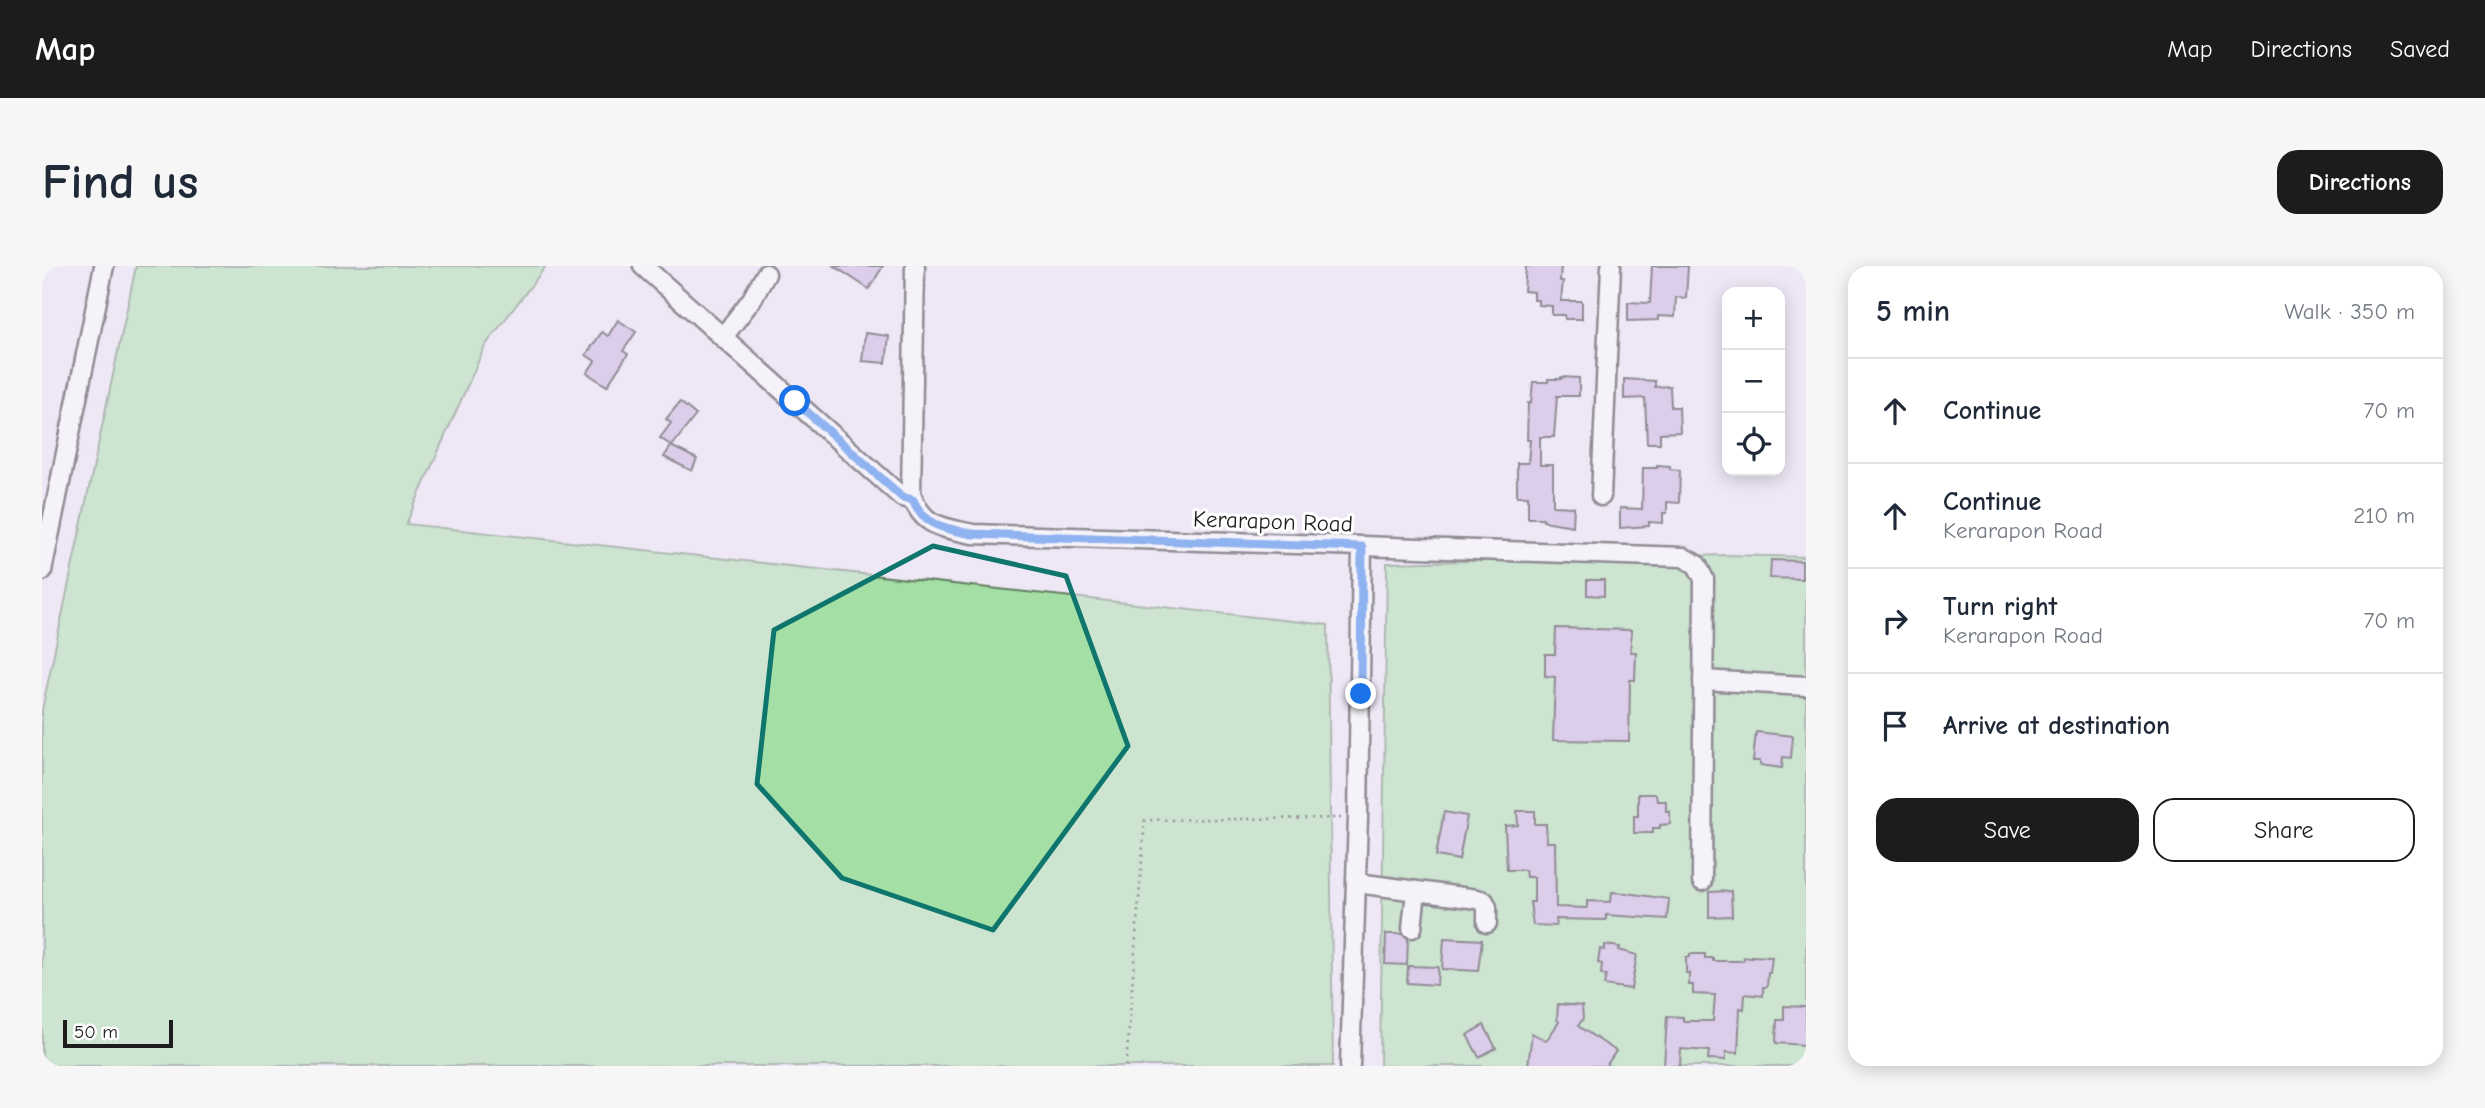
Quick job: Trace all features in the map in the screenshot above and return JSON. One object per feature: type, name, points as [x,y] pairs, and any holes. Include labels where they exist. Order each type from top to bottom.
[{"type":"street","points":[[42,571],[104,266]]},
{"type":"street","name":"Kerarapon Road","points":[[643,266],[902,497],[913,500],[921,514],[937,526],[973,534],[1362,547],[1357,883],[1350,1066]]},
{"type":"street","points":[[913,500],[915,266]]},
{"type":"street","points":[[1601,496],[1611,266]]},
{"type":"street","points":[[723,337],[752,299],[766,274]]},
{"type":"street","points":[[1362,547],[1688,559],[1701,570],[1704,579],[1702,881]]},
{"type":"street","points":[[1703,680],[1806,686]]},
{"type":"street","points":[[1357,883],[1484,901],[1488,923]]},
{"type":"street","points":[[1412,928],[1416,891]]},
{"type":"path","points":[[1126,1066],[1145,820],[1358,818]]},
{"type":"highlighted area","points":[[933,546],[1066,576],[1128,746],[993,930],[842,878],[757,784],[774,630]]},
{"type":"green space","points":[[136,266],[546,266],[485,346],[406,524],[1328,625],[1333,1066],[42,1066],[42,710]]},
{"type":"green space","points":[[1726,555],[1806,557],[1806,1066],[1380,1066],[1387,563]]},
{"type":"building","points":[[834,266],[883,266],[869,289]]},
{"type":"building","points":[[1526,266],[1561,266],[1561,301],[1582,301],[1582,319],[1565,319],[1565,315],[1552,315],[1552,306],[1538,305],[1538,300],[1534,300],[1534,292],[1524,291]]},
{"type":"building","points":[[1652,266],[1688,266],[1686,298],[1676,297],[1675,317],[1658,316],[1658,320],[1628,321],[1628,302],[1650,303]]},
{"type":"building","points":[[618,320],[636,332],[623,351],[628,354],[607,386],[587,373],[595,361],[586,355],[602,332],[608,336]]},
{"type":"building","points":[[865,333],[889,336],[886,363],[862,361]]},
{"type":"building","points":[[1579,378],[1579,396],[1557,396],[1554,437],[1540,437],[1540,465],[1553,465],[1553,506],[1574,507],[1573,526],[1543,521],[1543,518],[1528,518],[1528,496],[1517,496],[1517,463],[1528,463],[1528,403],[1531,403],[1533,382],[1548,382],[1548,379]]},
{"type":"building","points":[[1624,379],[1655,381],[1655,387],[1670,386],[1671,407],[1679,407],[1680,432],[1660,433],[1660,443],[1647,443],[1645,398],[1624,399]]},
{"type":"building","points":[[680,402],[696,415],[672,446],[660,438],[671,423],[666,419]]},
{"type":"building","points":[[671,446],[697,459],[692,471],[664,457]]},
{"type":"building","points":[[1657,465],[1680,470],[1679,503],[1667,502],[1663,523],[1649,522],[1649,526],[1620,528],[1620,508],[1642,509],[1643,468],[1657,468]]},
{"type":"building","points":[[1771,560],[1802,561],[1802,579],[1770,578]]},
{"type":"building","points":[[1587,580],[1604,580],[1604,596],[1587,595]]},
{"type":"building","points":[[1556,628],[1631,630],[1631,652],[1636,652],[1635,680],[1630,680],[1629,741],[1553,740],[1555,677],[1545,676],[1545,654],[1555,654]]},
{"type":"building","points":[[1756,732],[1793,736],[1791,758],[1783,757],[1782,768],[1760,765],[1760,761],[1753,761]]},
{"type":"building","points":[[1638,794],[1656,794],[1657,801],[1666,801],[1666,811],[1670,811],[1670,824],[1653,828],[1653,833],[1634,833],[1634,816],[1638,816]]},
{"type":"building","points":[[1517,811],[1535,811],[1535,824],[1546,824],[1547,842],[1555,842],[1556,907],[1587,908],[1587,901],[1611,902],[1612,892],[1626,893],[1669,899],[1667,919],[1606,915],[1606,920],[1556,919],[1556,926],[1533,925],[1530,902],[1534,902],[1534,877],[1526,877],[1525,870],[1507,870],[1505,826],[1518,825]]},
{"type":"building","points":[[1444,812],[1467,816],[1459,860],[1436,856]]},
{"type":"building","points":[[1731,891],[1732,916],[1709,917],[1709,892]]},
{"type":"building","points":[[1386,934],[1403,934],[1408,938],[1407,965],[1385,964]]},
{"type":"building","points":[[1444,938],[1482,940],[1478,971],[1442,969]]},
{"type":"building","points":[[1605,945],[1620,947],[1619,950],[1637,955],[1631,989],[1604,985],[1606,975],[1601,974],[1602,964],[1598,963],[1600,949],[1605,950]]},
{"type":"building","points":[[1690,954],[1705,954],[1705,958],[1713,958],[1713,961],[1743,961],[1744,957],[1751,956],[1772,957],[1767,987],[1763,987],[1763,996],[1745,994],[1744,1009],[1740,1008],[1738,1053],[1726,1052],[1726,1060],[1708,1059],[1709,1051],[1681,1049],[1680,1066],[1664,1066],[1667,1016],[1683,1017],[1683,1021],[1713,1021],[1715,995],[1693,994],[1693,985],[1689,985],[1686,957],[1690,957]]},
{"type":"building","points":[[1408,966],[1438,967],[1437,985],[1407,983]]},
{"type":"building","points":[[1558,1004],[1582,1006],[1583,1019],[1578,1026],[1616,1051],[1606,1066],[1528,1066],[1532,1033],[1546,1041],[1559,1022]]},
{"type":"building","points":[[1784,1006],[1806,1007],[1806,1045],[1776,1043],[1777,1020],[1784,1020]]},
{"type":"building","points":[[1484,1025],[1496,1048],[1479,1057],[1467,1035]]},
{"type":"route","points":[[795,401],[902,497],[913,500],[927,521],[937,526],[973,534],[1362,547],[1361,694]]}]
